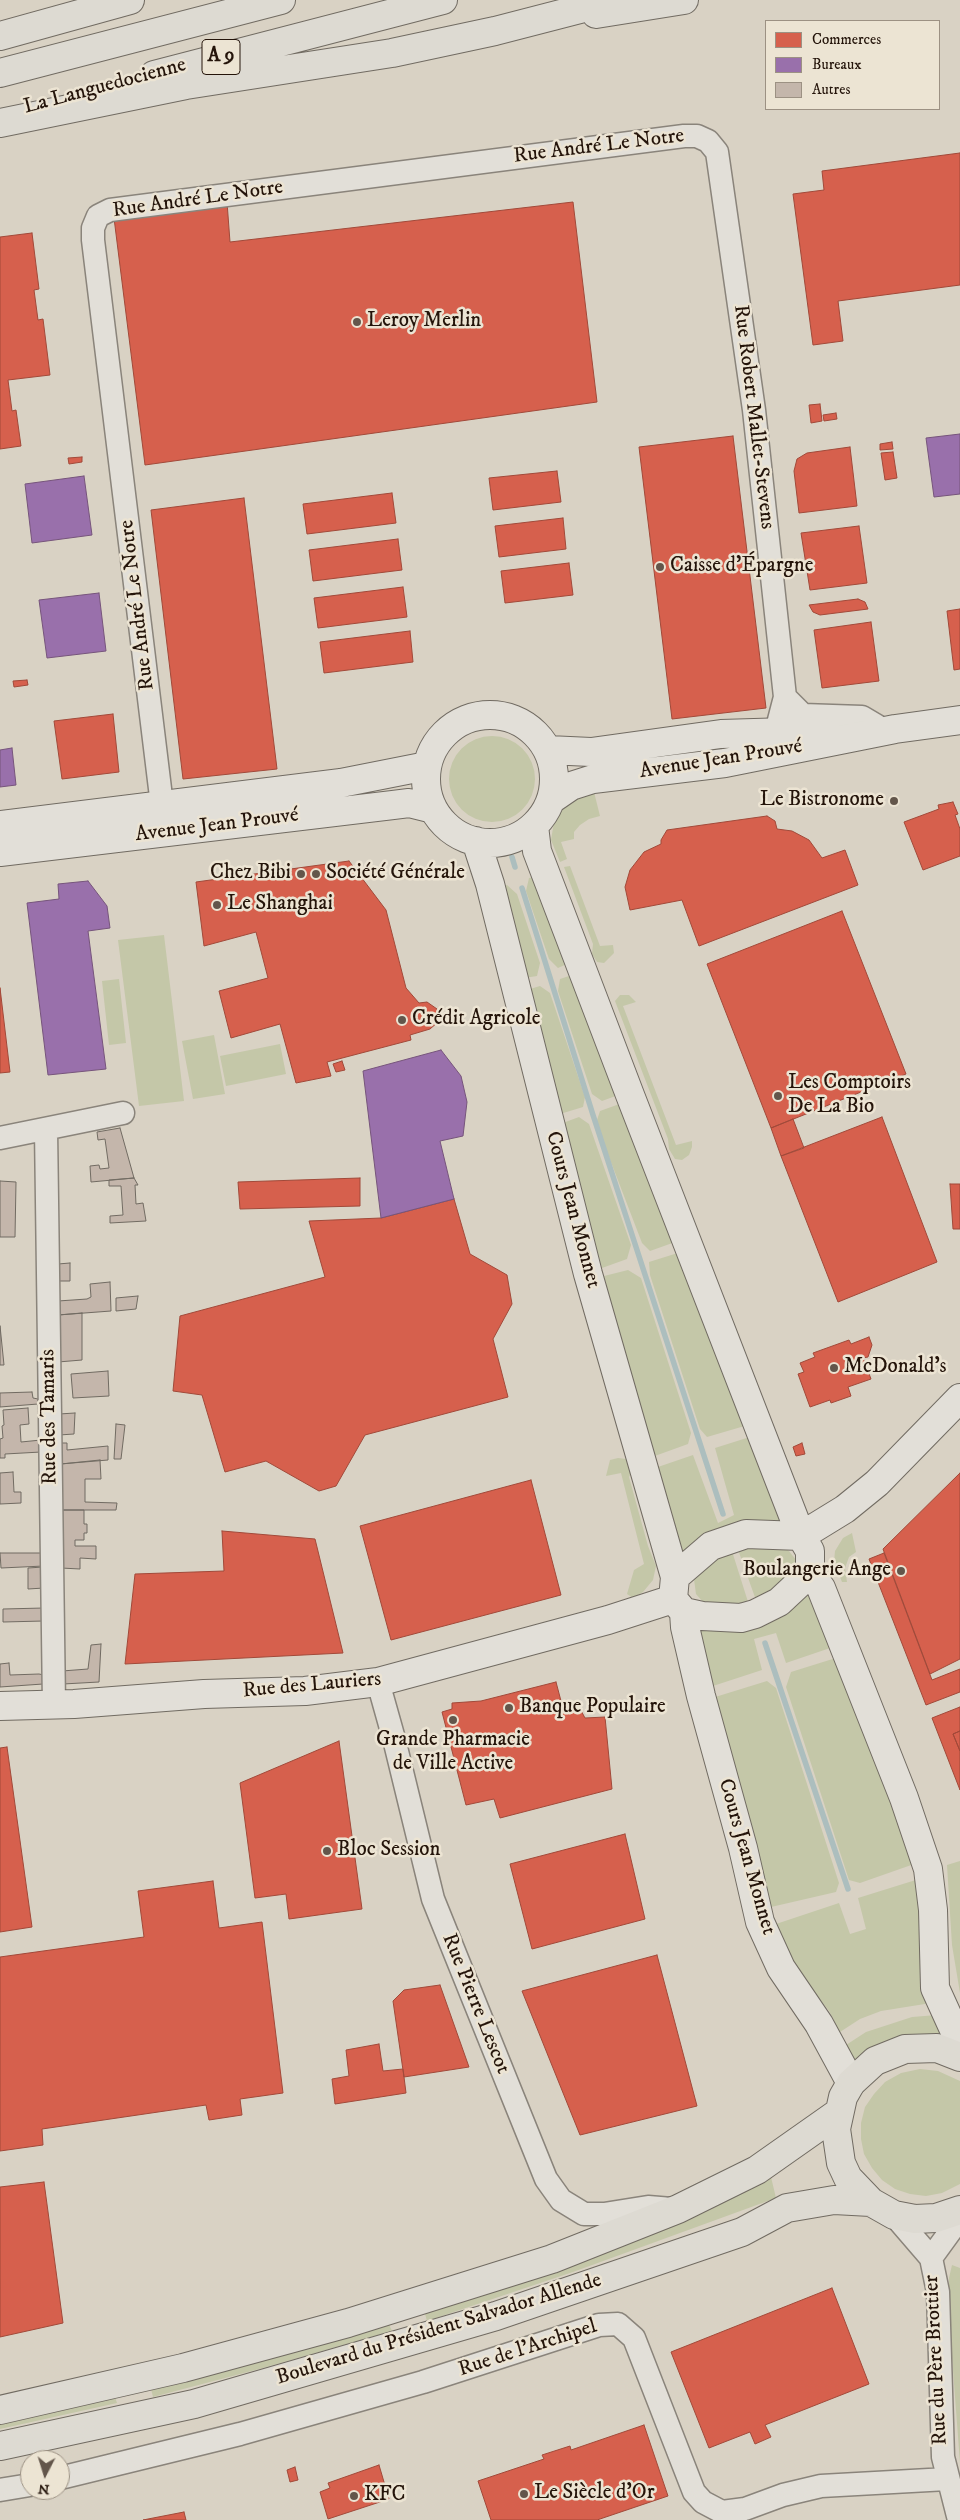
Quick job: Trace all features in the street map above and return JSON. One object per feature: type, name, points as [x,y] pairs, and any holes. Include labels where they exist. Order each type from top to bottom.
[{"type":"main road","points":[[0,26],[73,0]]},
{"type":"main road","points":[[0,36],[130,0]]},
{"type":"main road","name":"La Languedocienne","points":[[0,73],[281,0]]},
{"type":"main road","name":"La Languedocienne","points":[[0,115],[443,0]]},
{"type":"main road","points":[[496,31],[615,0]]},
{"type":"main road","points":[[0,123],[186,85],[392,52],[496,31],[684,0]]},
{"type":"main road","points":[[481,715],[501,715],[520,722],[536,734],[548,750],[554,766],[555,782],[552,799],[545,814],[534,826],[517,837],[496,843],[476,841],[459,835],[444,824],[433,809],[426,788],[427,766],[434,748],[446,732],[462,721],[481,715]]},
{"type":"main road","name":"Avenue Jean Prouvé","points":[[552,799],[571,786],[593,779],[725,763],[889,730],[960,720]]},
{"type":"main road","name":"Avenue Jean Prouvé","points":[[548,750],[590,752],[721,734],[889,730]]},
{"type":"main road","name":"Avenue Jean Prouvé","points":[[0,825],[341,783],[427,766]]},
{"type":"main road","name":"Avenue Jean Prouvé","points":[[0,852],[409,803],[433,809]]},
{"type":"main road","points":[[162,805],[165,832]]},
{"type":"main road","points":[[534,826],[537,851],[543,868],[801,1536],[810,1551],[810,1573],[821,1588],[904,1798],[928,1869],[933,1910],[935,1988],[960,2043]]},
{"type":"main road","name":"Cours Jean Monnet","points":[[476,841],[490,884],[591,1284],[677,1596],[701,1696],[743,1848],[760,1922],[781,1968],[819,2024],[852,2083]]},
{"type":"main road","points":[[810,1573],[779,1602],[755,1614],[741,1618],[727,1617],[677,1596],[711,1546],[746,1534],[801,1536],[845,1509],[877,1483],[960,1398]]},
{"type":"main road","name":"Rue des Lauriers","points":[[0,1706],[54,1705],[204,1694],[305,1691],[378,1682],[608,1620],[677,1596]]},
{"type":"main road","points":[[882,2209],[853,2184],[841,2162],[836,2138],[838,2112],[852,2083],[875,2061],[904,2049],[937,2048],[960,2057]]},
{"type":"main road","name":"Boulevard du Président Salvador Allende","points":[[0,2410],[183,2368],[348,2323],[552,2259],[678,2209],[757,2170],[838,2112]]},
{"type":"main road","name":"Boulevard du Président Salvador Allende","points":[[0,2446],[194,2404],[468,2324],[742,2232],[787,2208],[834,2200],[882,2209],[915,2219],[936,2218],[960,2210]]},
{"type":"street","name":"Rue André Le Notre","points":[[162,805],[93,240],[93,228],[98,216],[110,210],[120,208],[684,136],[697,136],[708,141]]},
{"type":"street","name":"Rue Robert Mallet-Stevens","points":[[708,141],[718,152],[754,410],[785,697],[778,724],[778,732]]},
{"type":"street","points":[[785,697],[803,715],[862,717],[889,730]]},
{"type":"street","points":[[0,1138],[123,1113]]},
{"type":"street","name":"Rue des Tamaris","points":[[46,1128],[54,1705]]},
{"type":"street","name":"Rue Pierre Lescot","points":[[378,1682],[433,1899],[497,2062],[546,2179],[561,2200],[584,2214],[625,2212],[648,2207],[678,2209]]},
{"type":"street","name":"Rue du Père Brottier","points":[[882,2209],[931,2258],[938,2292],[941,2428],[947,2479],[959,2520]]},
{"type":"street","name":"Rue du Père Brottier","points":[[931,2258],[960,2218]]},
{"type":"street","name":"Rue de l'Archipel","points":[[70,2476],[240,2434],[423,2382],[599,2325],[618,2324],[634,2338],[694,2492],[703,2502],[722,2512],[745,2509],[782,2495],[821,2486],[947,2479]]},
{"type":"street","points":[[0,2490],[20,2487]]},
{"type":"green space","points":[[492,736],[509,739],[523,748],[532,762],[535,779],[532,796],[523,810],[509,819],[492,822],[475,819],[461,810],[452,796],[449,779],[452,762],[461,748],[475,739]]},
{"type":"green space","points":[[594,792],[600,816],[589,819],[580,825],[574,832],[574,839],[561,842],[567,859],[560,862],[551,840],[555,816],[569,801]]},
{"type":"green space","points":[[570,866],[600,946],[613,945],[614,953],[604,963],[597,962],[592,954],[593,944],[564,867]]},
{"type":"green space","points":[[538,876],[571,962],[558,968],[549,959],[526,891],[529,878]]},
{"type":"green space","points":[[507,885],[517,894],[540,963],[537,976],[524,978],[499,888]]},
{"type":"green space","points":[[164,935],[184,1101],[139,1106],[118,940]]},
{"type":"green space","points":[[575,974],[621,1094],[602,1101],[592,1094],[558,991],[560,979]]},
{"type":"green space","points":[[119,979],[126,1043],[109,1045],[102,981]]},
{"type":"green space","points":[[540,986],[550,993],[585,1097],[583,1107],[560,1114],[527,990]]},
{"type":"green space","points":[[620,995],[629,995],[636,1002],[623,1006],[676,1145],[692,1141],[689,1155],[682,1160],[675,1159],[669,1149],[668,1139],[615,1001]]},
{"type":"green space","points":[[214,1035],[225,1094],[193,1099],[182,1041]]},
{"type":"green space","points":[[280,1044],[286,1074],[226,1086],[220,1056]]},
{"type":"green space","points":[[625,1102],[678,1241],[650,1251],[642,1243],[596,1123],[600,1111]]},
{"type":"green space","points":[[579,1117],[589,1124],[631,1245],[627,1259],[602,1268],[560,1124]]},
{"type":"green space","points":[[681,1252],[748,1425],[707,1437],[700,1429],[650,1275],[649,1262]]},
{"type":"green space","points":[[628,1270],[641,1278],[691,1433],[688,1444],[652,1457],[604,1276]]},
{"type":"green space","points":[[753,1436],[783,1517],[776,1522],[744,1523],[721,1528],[685,1552],[678,1552],[655,1468],[693,1455],[718,1523],[734,1515],[715,1448]]},
{"type":"green space","points":[[626,1459],[631,1463],[632,1471],[629,1477],[648,1546],[656,1566],[653,1580],[643,1592],[633,1598],[627,1594],[634,1570],[644,1564],[621,1473],[606,1476],[610,1460]]},
{"type":"green space","points":[[852,1533],[856,1552],[849,1557],[845,1568],[847,1582],[842,1582],[834,1562],[835,1551],[843,1538]]},
{"type":"green space","points":[[736,1544],[780,1546],[789,1551],[796,1560],[794,1573],[757,1603]]},
{"type":"green space","points":[[731,1548],[749,1605],[703,1602],[696,1594],[694,1579],[699,1572]]},
{"type":"green space","points":[[807,1593],[816,1598],[836,1646],[786,1663],[776,1633],[754,1639],[762,1670],[713,1686],[699,1637],[700,1631]]},
{"type":"green space","points":[[839,1657],[917,1863],[860,1883],[849,1880],[786,1687],[791,1672]]},
{"type":"green space","points":[[767,1681],[776,1688],[839,1883],[836,1892],[771,1907],[712,1698]]},
{"type":"green space","points":[[960,1861],[960,1993],[952,1945],[947,1865]]},
{"type":"green space","points":[[919,1879],[931,2003],[881,2011],[860,2019],[840,2032],[829,2011],[792,1962],[776,1924],[839,1903],[850,1934],[866,1929],[858,1898]]},
{"type":"green space","points":[[937,2015],[944,2031],[940,2034],[926,2035],[852,2064],[846,2045],[866,2032],[912,2017]]},
{"type":"green space","points":[[920,2069],[938,2071],[960,2081],[960,2184],[942,2193],[926,2196],[910,2194],[895,2189],[882,2180],[864,2154],[861,2139],[861,2123],[865,2107],[874,2094],[885,2082],[901,2073]]},
{"type":"green space","points":[[771,2177],[776,2198],[573,2272],[427,2321],[424,2310],[676,2222]]},
{"type":"green space","points":[[952,2265],[960,2268],[960,2463],[949,2317],[949,2278]]},
{"type":"green space","points":[[388,2322],[392,2331],[153,2397],[150,2385]]},
{"type":"green space","points":[[114,2394],[117,2403],[0,2429],[0,2419]]},
{"type":"building: Commerces","points":[[960,153],[960,285],[838,301],[843,341],[813,345],[793,194],[824,190],[822,171]]},
{"type":"building: Commerces","name":"Leroy Merlin","points":[[227,202],[230,242],[573,202],[597,402],[145,465],[114,218]]},
{"type":"building: Commerces","points":[[32,233],[39,289],[34,290],[38,320],[43,319],[50,375],[8,380],[12,411],[16,410],[21,446],[0,449],[0,237]]},
{"type":"building: Commerces","points":[[820,404],[822,421],[811,423],[809,405]]},
{"type":"building: Commerces","points":[[836,413],[837,419],[824,421],[823,415]]},
{"type":"building: Commerces","points":[[733,436],[766,708],[672,719],[639,447]]},
{"type":"building: Commerces","points":[[892,442],[893,449],[880,450],[880,444]]},
{"type":"building: Commerces","points":[[850,447],[857,506],[799,513],[794,471],[797,459],[807,453]]},
{"type":"building: Commerces","points":[[893,452],[897,478],[885,480],[881,453]]},
{"type":"building: Commerces","points":[[82,457],[82,462],[69,464],[68,458]]},
{"type":"building: Commerces","points":[[557,471],[561,502],[493,510],[489,478]]},
{"type":"building: Commerces","points":[[392,493],[396,523],[307,534],[303,504]]},
{"type":"building: Commerces","points":[[244,498],[277,769],[183,779],[151,510]]},
{"type":"building: Commerces","points":[[563,518],[566,549],[499,557],[495,526]]},
{"type":"building: Commerces","points":[[859,526],[867,583],[810,590],[801,533]]},
{"type":"building: Commerces","points":[[398,539],[402,570],[313,581],[309,550]]},
{"type":"building: Commerces","points":[[569,563],[573,595],[505,603],[501,571]]},
{"type":"building: Commerces","points":[[403,587],[407,617],[318,628],[314,598]]},
{"type":"building: Commerces","points":[[858,599],[865,602],[868,609],[820,615],[813,612],[809,605]]},
{"type":"building: Commerces","points":[[960,609],[960,669],[954,670],[947,611]]},
{"type":"building: Commerces","points":[[871,622],[879,681],[822,688],[814,630]]},
{"type":"building: Commerces","points":[[410,631],[413,662],[324,673],[320,642]]},
{"type":"building: Commerces","points":[[27,680],[28,685],[14,687],[13,681]]},
{"type":"building: Commerces","points":[[113,714],[119,772],[62,779],[54,721]]},
{"type":"building: Commerces","points":[[953,802],[958,814],[955,815],[960,829],[960,856],[923,870],[904,822],[939,809],[938,805]]},
{"type":"building: Commerces","points":[[767,816],[775,821],[777,829],[792,831],[809,840],[822,858],[845,850],[858,885],[699,946],[682,900],[630,910],[625,887],[630,870],[644,852],[661,844],[661,840],[667,830]]},
{"type":"building: Commerces","points":[[349,861],[386,910],[406,988],[419,1003],[427,1002],[437,1009],[438,1022],[430,1029],[410,1035],[411,1040],[327,1062],[331,1076],[296,1083],[280,1024],[231,1038],[219,991],[268,978],[256,932],[204,946],[196,882]]},
{"type":"building: Commerces","points":[[842,911],[906,1074],[771,1128],[707,964]]},
{"type":"building: Commerces","points":[[0,988],[10,1072],[0,1073]]},
{"type":"building: Commerces","points":[[342,1061],[345,1070],[336,1072],[333,1064]]},
{"type":"building: Commerces","points":[[882,1117],[937,1262],[838,1302],[781,1156]]},
{"type":"building: Commerces","points":[[793,1119],[804,1148],[781,1156],[771,1128]]},
{"type":"building: Commerces","points":[[360,1178],[360,1206],[240,1209],[238,1182]]},
{"type":"building: Commerces","points":[[950,1184],[960,1184],[960,1229],[953,1229]]},
{"type":"building: Commerces","points":[[454,1199],[470,1254],[507,1275],[512,1304],[493,1339],[508,1397],[365,1435],[336,1486],[319,1491],[266,1461],[225,1472],[202,1395],[173,1391],[180,1316],[325,1277],[309,1221],[381,1218]]},
{"type":"building: Commerces","name":"McDonald's","points":[[869,1337],[872,1345],[868,1357],[863,1358],[871,1379],[848,1387],[851,1396],[831,1403],[830,1400],[810,1407],[798,1374],[804,1372],[800,1363],[815,1357],[813,1353],[849,1340],[851,1344]]},
{"type":"building: Commerces","points":[[802,1443],[805,1454],[796,1456],[793,1447]]},
{"type":"building: Commerces","points":[[960,1473],[960,1659],[930,1674],[883,1549]]},
{"type":"building: Commerces","points":[[531,1480],[561,1595],[391,1640],[360,1526]]},
{"type":"building: Commerces","points":[[222,1531],[315,1539],[343,1653],[125,1664],[135,1574],[224,1571]]},
{"type":"building: Commerces","points":[[884,1553],[932,1680],[960,1669],[960,1692],[926,1705],[869,1559]]},
{"type":"building: Commerces","points":[[556,1682],[561,1701],[578,1705],[585,1718],[605,1717],[612,1789],[500,1818],[494,1799],[466,1805],[442,1712],[452,1709],[452,1703],[481,1701]]},
{"type":"building: Commerces","points":[[960,1707],[960,1731],[953,1734],[960,1751],[960,1790],[932,1718]]},
{"type":"building: Commerces","points":[[960,1731],[960,1751],[953,1734]]},
{"type":"building: Commerces","points":[[339,1741],[362,1909],[289,1919],[286,1894],[255,1898],[240,1783]]},
{"type":"building: Commerces","points":[[7,1747],[32,1927],[0,1932],[0,1748]]},
{"type":"building: Commerces","points":[[625,1834],[645,1919],[532,1949],[510,1864]]},
{"type":"building: Commerces","points":[[213,1881],[219,1928],[262,1922],[283,2093],[240,2099],[242,2115],[209,2120],[206,2105],[42,2129],[43,2145],[0,2151],[0,1957],[144,1937],[138,1891]]},
{"type":"building: Commerces","points":[[657,1955],[697,2106],[580,2135],[522,1991]]},
{"type":"building: Commerces","points":[[440,1985],[469,2067],[404,2077],[393,2001],[404,1990]]},
{"type":"building: Commerces","points":[[379,2044],[383,2071],[403,2069],[406,2093],[335,2104],[332,2079],[349,2076],[346,2050]]},
{"type":"building: Commerces","points":[[44,2182],[63,2323],[0,2337],[0,2187]]},
{"type":"building: Commerces","points":[[832,2288],[869,2384],[765,2425],[771,2437],[755,2444],[750,2432],[709,2448],[671,2352]]},
{"type":"building: Commerces","points":[[644,2425],[668,2496],[597,2520],[491,2520],[478,2481],[544,2459],[542,2455],[570,2446],[571,2450]]},
{"type":"building: Commerces","name":"KFC","points":[[379,2465],[389,2499],[328,2519],[320,2492],[330,2488],[328,2483]]},
{"type":"building: Commerces","points":[[295,2467],[298,2480],[290,2482],[287,2470]]},
{"type":"building: Commerces","points":[[184,2512],[186,2520],[143,2520],[148,2519]]},
{"type":"building: Bureaux","points":[[960,434],[960,494],[934,497],[926,438]]},
{"type":"building: Bureaux","points":[[84,476],[92,535],[32,543],[25,484]]},
{"type":"building: Bureaux","points":[[99,593],[106,651],[47,658],[39,600]]},
{"type":"building: Bureaux","points":[[12,748],[16,785],[0,787],[0,750]]},
{"type":"building: Bureaux","points":[[88,881],[107,906],[110,928],[88,931],[106,1069],[48,1075],[27,903],[59,899],[58,884]]},
{"type":"building: Bureaux","points":[[441,1050],[461,1076],[467,1102],[463,1136],[440,1141],[454,1199],[381,1218],[363,1071]]},
{"type":"building: Autres","points":[[120,1128],[134,1178],[91,1182],[90,1166],[99,1165],[100,1169],[109,1168],[105,1139],[98,1140],[97,1132]]},
{"type":"building: Autres","points":[[134,1178],[138,1185],[135,1185],[136,1204],[143,1203],[146,1221],[110,1223],[110,1216],[123,1215],[121,1186],[109,1186],[109,1180]]},
{"type":"building: Autres","points":[[0,1181],[16,1182],[15,1237],[0,1237]]},
{"type":"building: Autres","points":[[70,1263],[70,1281],[58,1281],[58,1264]]},
{"type":"building: Autres","points":[[110,1282],[111,1311],[58,1315],[58,1301],[87,1299],[91,1297],[90,1284]]},
{"type":"building: Autres","points":[[138,1296],[136,1309],[116,1311],[116,1298]]},
{"type":"building: Autres","points":[[82,1313],[82,1360],[58,1362],[58,1315]]},
{"type":"building: Autres","points":[[0,1326],[4,1365],[0,1365]]},
{"type":"building: Autres","points":[[108,1371],[109,1396],[73,1398],[71,1374]]},
{"type":"building: Autres","points":[[32,1392],[33,1398],[38,1399],[38,1404],[0,1407],[0,1393]]},
{"type":"building: Autres","points":[[28,1408],[29,1424],[20,1425],[21,1442],[41,1440],[41,1452],[5,1454],[5,1458],[0,1458],[0,1439],[3,1438],[2,1426],[4,1425],[3,1410]]},
{"type":"building: Autres","points":[[75,1413],[74,1434],[59,1435],[59,1414]]},
{"type":"building: Autres","points":[[116,1424],[125,1425],[121,1459],[114,1459]]},
{"type":"building: Autres","points":[[60,1443],[67,1443],[67,1450],[108,1446],[108,1460],[60,1464]]},
{"type":"building: Autres","points":[[100,1460],[101,1479],[85,1479],[85,1502],[117,1503],[116,1510],[60,1510],[61,1464]]},
{"type":"building: Autres","points":[[13,1472],[14,1492],[21,1492],[21,1503],[0,1504],[0,1473]]},
{"type":"building: Autres","points":[[60,1510],[84,1510],[84,1524],[87,1524],[87,1533],[84,1533],[84,1540],[75,1540],[75,1546],[96,1546],[96,1559],[80,1558],[80,1569],[61,1568]]},
{"type":"building: Autres","points":[[0,1553],[43,1553],[44,1566],[1,1568]]},
{"type":"building: Autres","points":[[43,1567],[44,1588],[28,1589],[28,1568]]},
{"type":"building: Autres","points":[[44,1608],[44,1621],[3,1622],[3,1609]]},
{"type":"building: Autres","points":[[101,1644],[99,1682],[63,1684],[62,1671],[88,1669],[91,1645]]},
{"type":"building: Autres","points":[[9,1663],[10,1675],[44,1675],[43,1684],[0,1687],[0,1664]]},
{"type":"waterway","points":[[512,857],[515,867]]},
{"type":"waterway","points":[[522,888],[593,1115],[723,1514]]},
{"type":"waterway","points":[[765,1643],[848,1889]]},
{"type":"place","name":"Leroy Merlin","points":[[357,322]]},
{"type":"place","name":"Caisse d'Épargne","points":[[660,567]]},
{"type":"place","name":"Le Bistronome","points":[[894,801]]},
{"type":"place","name":"Chez Bibi","points":[[301,874]]},
{"type":"place","name":"Société Générale","points":[[316,874]]},
{"type":"place","name":"Le Shanghai","points":[[217,905]]},
{"type":"place","name":"Crédit Agricole","points":[[402,1020]]},
{"type":"place","name":"Les Comptoirs De La Bio","points":[[778,1096]]},
{"type":"place","name":"McDonald's","points":[[834,1368]]},
{"type":"place","name":"Boulangerie Ange","points":[[901,1571]]},
{"type":"place","name":"Banque Populaire","points":[[509,1708]]},
{"type":"place","name":"Grande Pharmacie de Ville Active","points":[[453,1720]]},
{"type":"place","name":"Bloc Session","points":[[327,1851]]},
{"type":"place","name":"Le Siècle d'Or","points":[[524,2494]]},
{"type":"place","name":"KFC","points":[[354,2496]]}]
